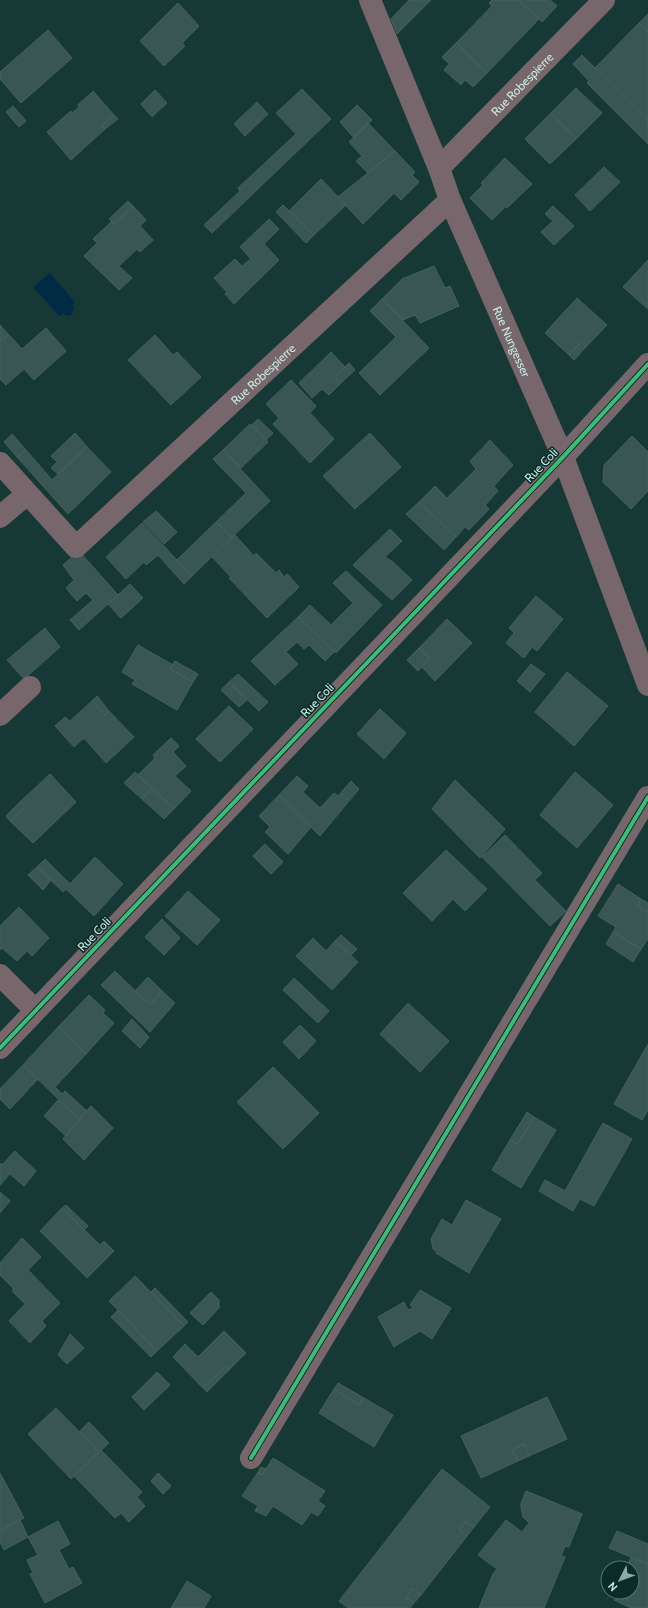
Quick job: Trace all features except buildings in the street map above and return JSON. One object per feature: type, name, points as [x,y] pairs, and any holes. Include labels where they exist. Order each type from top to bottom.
[{"type":"street","name":"Rue Nungesser","points":[[370,0],[439,168],[450,200],[563,456],[648,685]]},
{"type":"street","name":"Rue Robespierre","points":[[439,168],[604,0]]},
{"type":"street","name":"Rue Robespierre","points":[[28,494],[76,547],[450,200]]},
{"type":"street","name":"Rue Coli","points":[[0,1048],[563,456],[648,364]]},
{"type":"street","points":[[0,463],[28,494],[0,517]]},
{"type":"street","points":[[0,715],[30,687]]},
{"type":"street","points":[[251,1458],[648,797]]},
{"type":"street","points":[[0,975],[35,1010]]},
{"type":"water","points":[[50,273],[75,302],[72,305],[74,308],[72,314],[67,316],[63,314],[59,316],[33,287]]},
{"type":"cycle path","points":[[0,1048],[563,457],[648,364]]},
{"type":"cycle path","points":[[251,1458],[648,797]]}]
